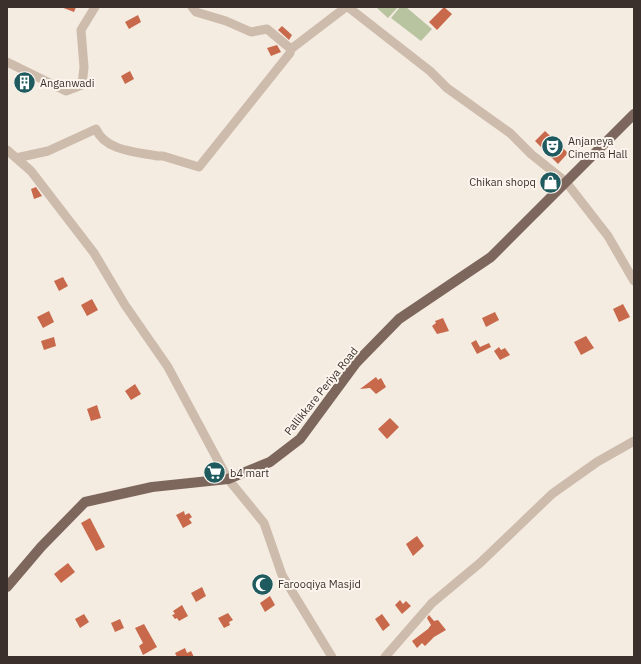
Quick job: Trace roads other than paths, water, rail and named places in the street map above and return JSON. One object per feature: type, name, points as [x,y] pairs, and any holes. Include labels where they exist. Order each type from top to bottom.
[{"type":"main road","name":"Pallikkare Periya Road","points":[[7,587],[41,546],[85,502],[152,487],[228,479],[270,462],[300,439],[356,363],[399,319],[491,257],[634,114]]},
{"type":"street","points":[[7,62],[66,91],[82,85],[84,66],[81,30],[95,7]]},
{"type":"street","points":[[192,7],[196,12],[226,21],[251,32],[267,29],[273,36],[291,50]]},
{"type":"street","points":[[16,158],[48,151],[96,129],[98,134],[110,145],[163,156],[199,167],[291,50],[347,7],[430,71],[447,88],[510,133],[531,154],[566,182],[608,236],[634,281]]},
{"type":"street","points":[[7,150],[32,171],[94,253],[125,305],[168,367],[228,479],[264,523],[282,575],[332,657]]},
{"type":"street","points":[[385,657],[432,603],[480,563],[552,494],[596,462],[634,441]]},
{"type":"place","name":"Anganwadi","points":[[25,83]]},
{"type":"place","name":"Anjaneya Cinema Hall","points":[[552,147]]},
{"type":"place","name":"Chikan shopq","points":[[551,182]]},
{"type":"place","name":"b4 mart","points":[[215,473]]},
{"type":"place","name":"Farooqiya Masjid","points":[[262,584]]}]
